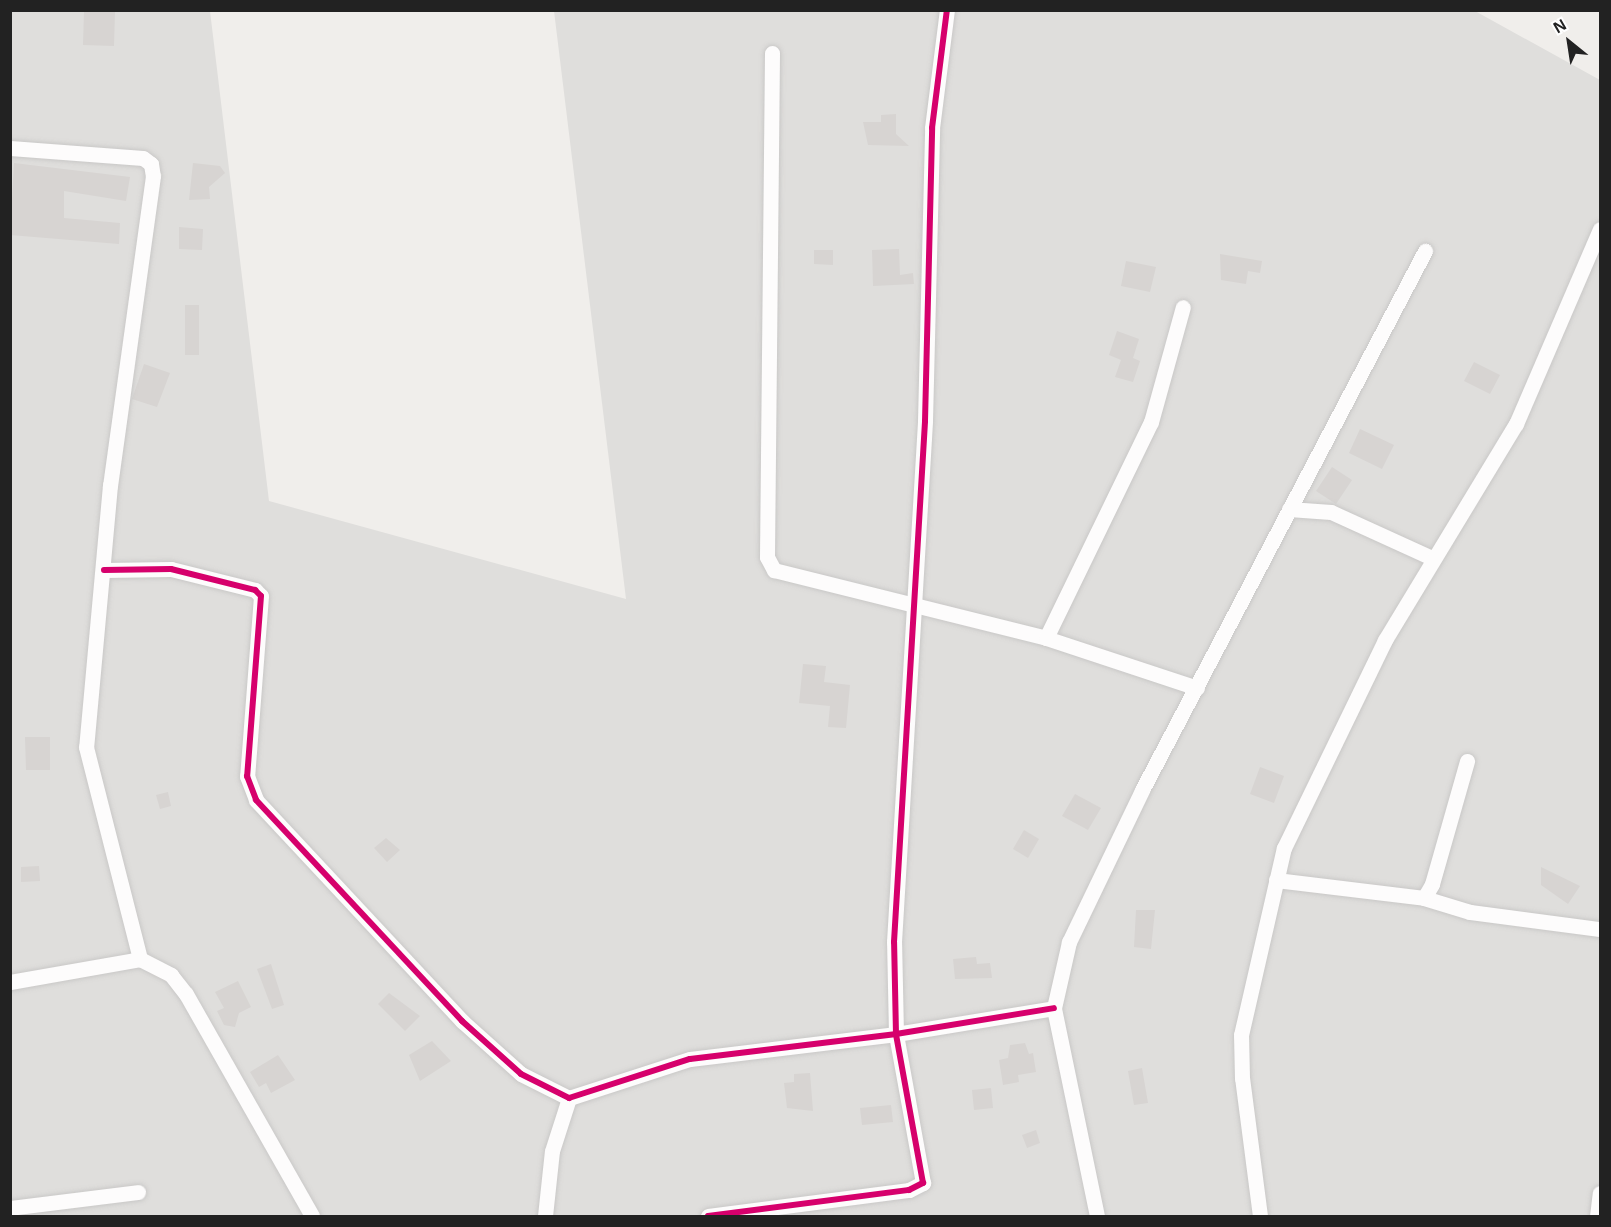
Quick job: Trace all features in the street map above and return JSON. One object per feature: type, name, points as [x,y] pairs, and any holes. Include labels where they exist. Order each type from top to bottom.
[{"type":"street","points":[[708,1216],[909,1190],[922,1183],[896,1034],[894,942],[925,421],[932,128],[947,10]]},
{"type":"street","points":[[772,54],[767,557],[774,570],[785,576],[914,604],[1046,638],[1197,688]]},
{"type":"street","points":[[10,148],[143,158],[151,164],[153,176],[110,485],[87,765],[101,797],[140,959]]},
{"type":"street","points":[[1260,1216],[1242,1078],[1241,1035],[1276,880],[1293,822],[1385,640],[1432,558],[1516,424],[1600,229]]},
{"type":"street","points":[[1097,1216],[1054,1008],[1077,918],[1425,251]]},
{"type":"street","points":[[1046,638],[1151,422],[1183,307]]},
{"type":"street","points":[[1289,509],[1331,512],[1432,558]]},
{"type":"street","points":[[104,570],[171,569],[255,590],[261,596],[247,776],[256,800],[462,1021],[521,1074],[569,1098],[673,1063],[896,1034],[1054,1008]]},
{"type":"street","points":[[1424,898],[1432,884],[1467,761]]},
{"type":"street","points":[[1276,880],[1424,898],[1470,912],[1600,929]]},
{"type":"street","points":[[10,982],[140,959],[161,968],[186,994],[312,1216]]},
{"type":"street","points":[[545,1216],[552,1151],[569,1098]]},
{"type":"street","points":[[10,1208],[138,1192]]},
{"type":"street","points":[[1597,1216],[1600,1192]]},
{"type":"shaded area","points":[[10,11],[210,11],[269,501],[626,599],[554,11],[1475,11],[1600,80],[1600,1216],[11,1216]]},
{"type":"building","points":[[84,11],[115,11],[114,46],[83,45]]},
{"type":"building","points":[[896,114],[896,134],[909,146],[868,145],[863,122],[881,122],[881,115]]},
{"type":"building","points":[[14,163],[130,177],[126,201],[64,191],[64,218],[120,223],[119,244],[10,235]]},
{"type":"building","points":[[193,163],[220,166],[225,173],[209,187],[210,199],[189,200]]},
{"type":"building","points":[[179,227],[203,229],[202,250],[179,249]]},
{"type":"building","points":[[899,249],[900,275],[913,273],[914,284],[873,286],[872,250]]},
{"type":"building","points":[[814,250],[833,250],[833,265],[814,264]]},
{"type":"building","points":[[1220,254],[1262,261],[1260,273],[1248,271],[1246,284],[1221,280]]},
{"type":"building","points":[[1126,261],[1156,267],[1150,292],[1121,286]]},
{"type":"building","points":[[185,305],[199,305],[199,355],[185,355]]},
{"type":"building","points":[[1117,331],[1139,339],[1133,358],[1140,361],[1133,382],[1115,377],[1121,360],[1109,355]]},
{"type":"building","points":[[1474,362],[1500,375],[1490,394],[1464,381]]},
{"type":"building","points":[[144,364],[170,373],[157,407],[132,399]]},
{"type":"building","points":[[1360,429],[1394,445],[1382,469],[1349,453]]},
{"type":"building","points":[[1332,467],[1352,480],[1336,504],[1316,491]]},
{"type":"building","points":[[803,664],[826,666],[824,682],[850,685],[846,728],[828,727],[830,706],[799,703]]},
{"type":"building","points":[[25,737],[50,737],[50,770],[26,770]]},
{"type":"building","points":[[1260,767],[1284,776],[1274,803],[1250,794]]},
{"type":"building","points":[[168,792],[171,806],[160,809],[156,795]]},
{"type":"building","points":[[1075,794],[1101,808],[1088,830],[1062,816]]},
{"type":"building","points":[[1024,830],[1039,839],[1028,858],[1013,849]]},
{"type":"building","points":[[386,838],[400,850],[387,862],[374,848]]},
{"type":"building","points":[[39,866],[40,881],[21,882],[21,867]]},
{"type":"building","points":[[1541,867],[1580,886],[1568,904],[1541,885]]},
{"type":"building","points":[[1136,910],[1155,910],[1151,949],[1134,947]]},
{"type":"building","points":[[976,957],[977,964],[990,963],[992,978],[955,979],[953,959]]},
{"type":"building","points":[[271,964],[284,1005],[272,1009],[257,969]]},
{"type":"building","points":[[238,981],[251,1007],[239,1013],[235,1027],[224,1025],[217,1011],[224,1008],[215,992]]},
{"type":"building","points":[[389,993],[420,1016],[405,1031],[378,1004]]},
{"type":"building","points":[[432,1041],[451,1061],[420,1081],[409,1055]]},
{"type":"building","points":[[1025,1043],[1029,1054],[1033,1053],[1036,1072],[1018,1075],[1019,1082],[1003,1085],[999,1060],[1008,1058],[1010,1045]]},
{"type":"building","points":[[278,1055],[295,1080],[271,1093],[266,1083],[259,1087],[250,1072]]},
{"type":"building","points":[[1142,1068],[1148,1103],[1134,1105],[1128,1071]]},
{"type":"building","points":[[810,1073],[813,1111],[787,1108],[784,1083],[794,1082],[794,1074]]},
{"type":"building","points":[[991,1088],[993,1108],[974,1110],[972,1090]]},
{"type":"building","points":[[891,1105],[893,1122],[862,1125],[860,1108]]},
{"type":"building","points":[[1036,1130],[1040,1143],[1027,1148],[1022,1135]]},
{"type":"cycle path","points":[[708,1216],[909,1190],[923,1183],[896,1034],[894,942],[925,421],[932,128],[947,10]]},
{"type":"cycle path","points":[[104,570],[171,569],[255,590],[261,596],[247,776],[256,800],[462,1021],[521,1074],[569,1098],[690,1059],[896,1034],[1054,1008]]}]
